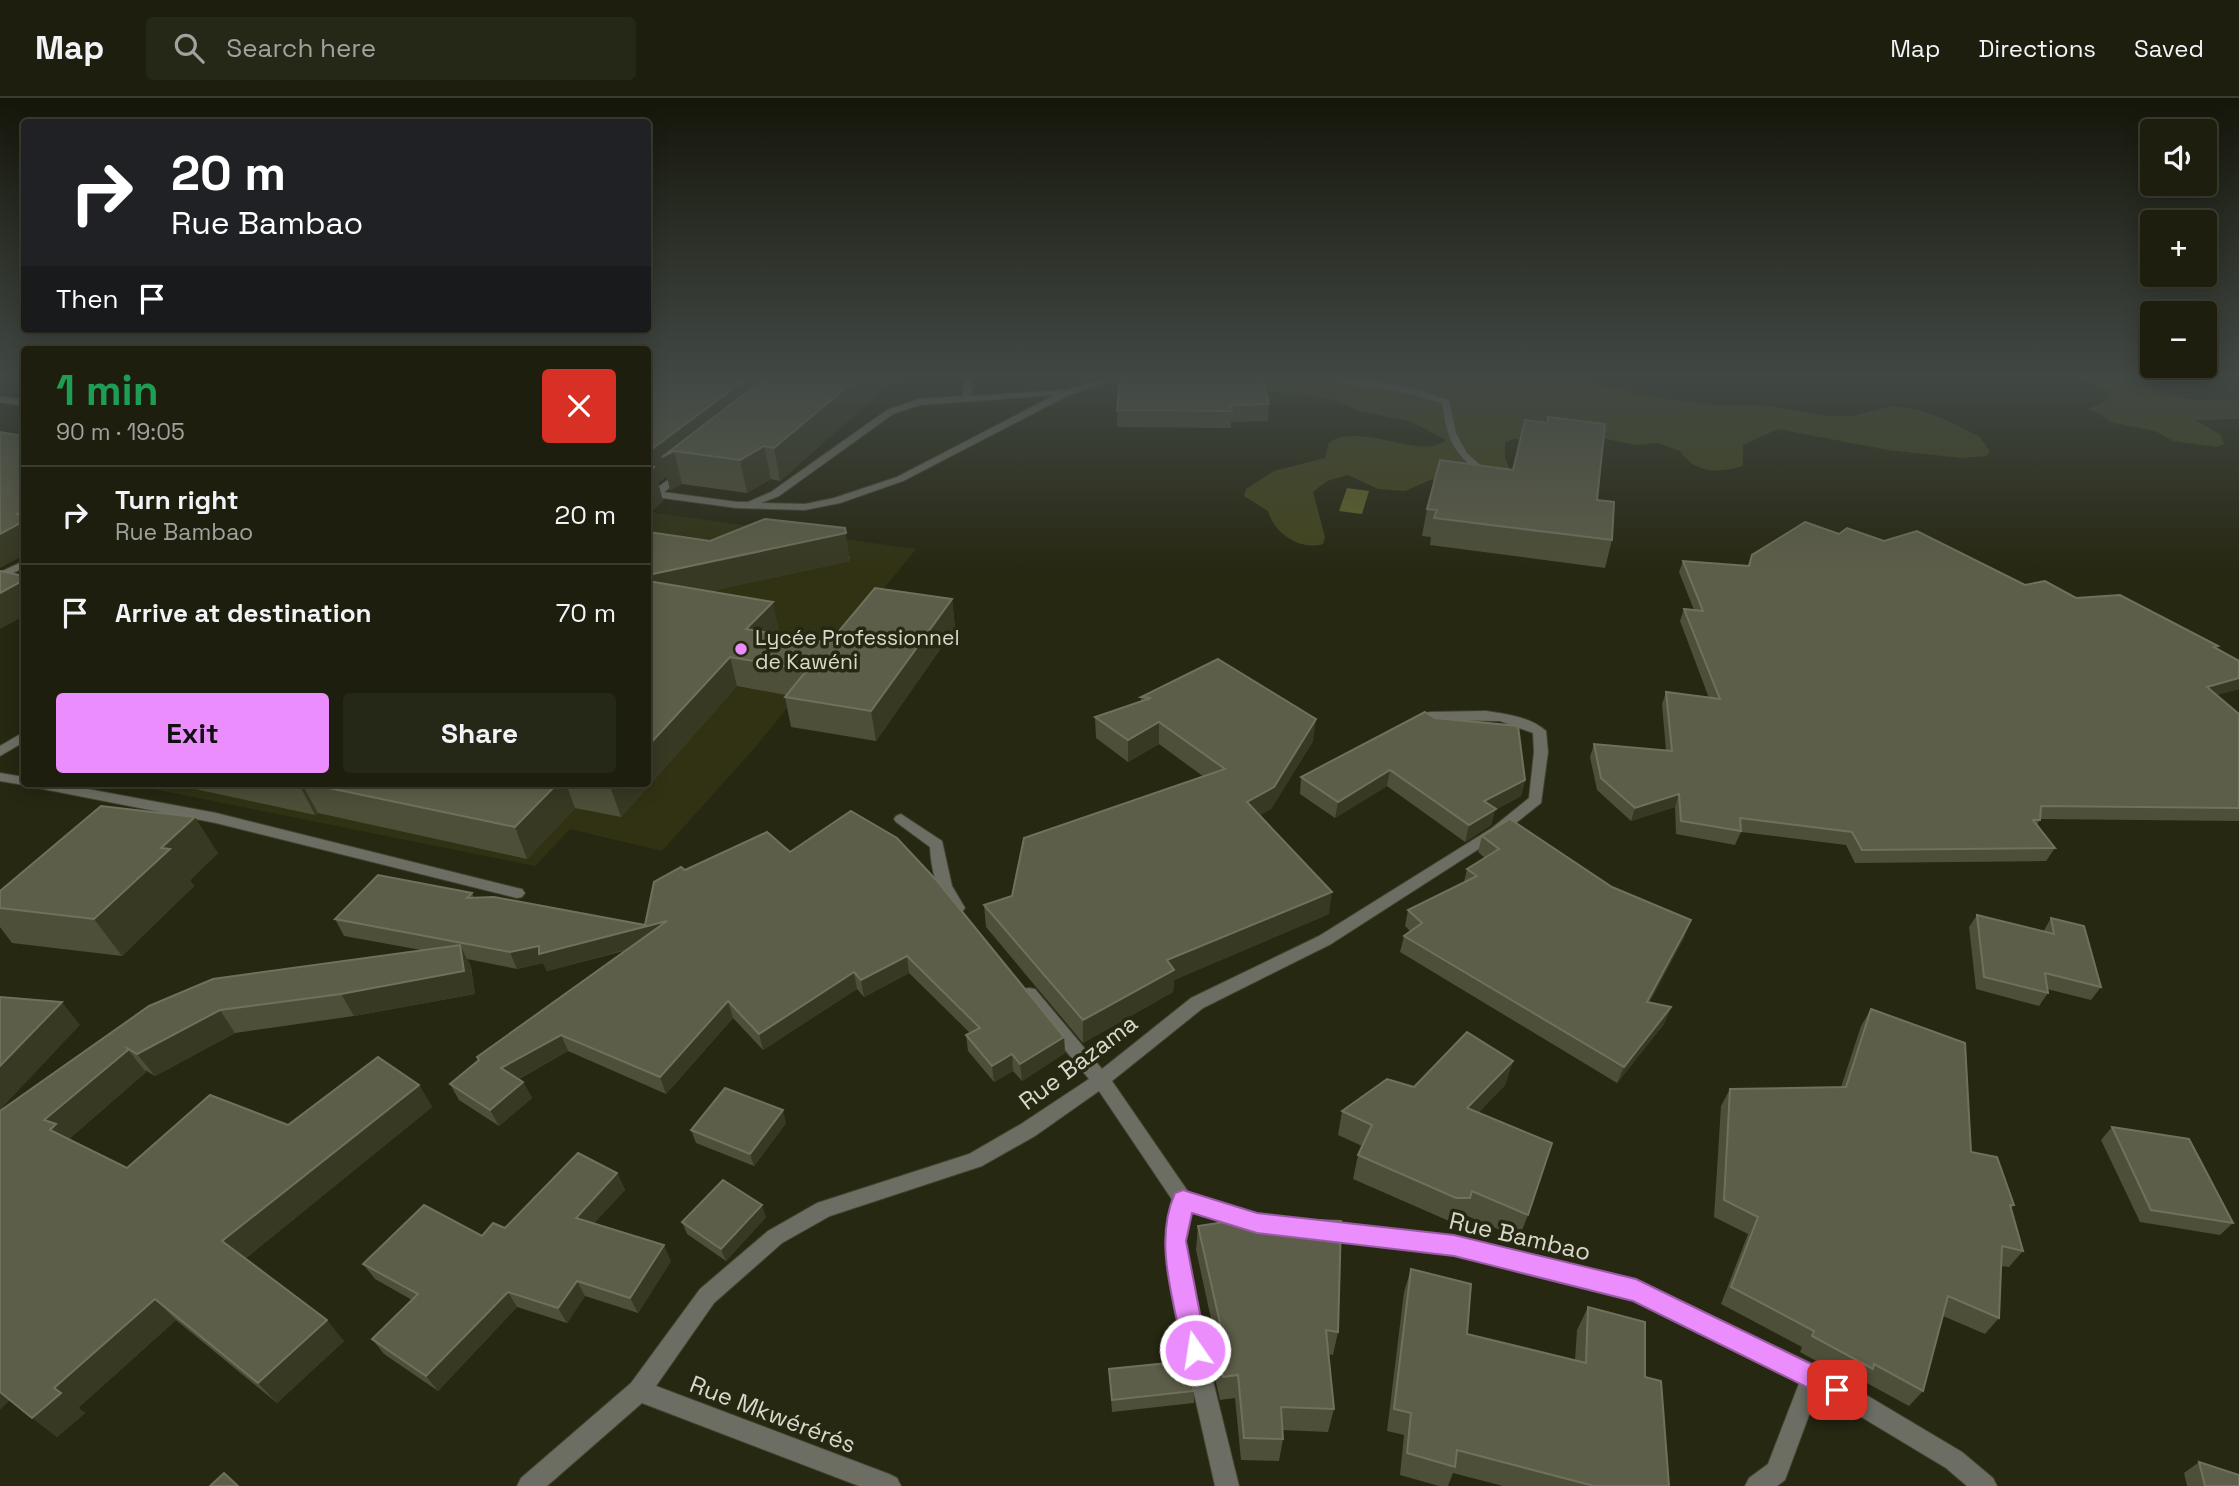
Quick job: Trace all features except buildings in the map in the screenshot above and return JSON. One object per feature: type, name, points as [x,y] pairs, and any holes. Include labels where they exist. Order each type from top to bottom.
[{"type":"street","points":[[737,505],[775,494],[850,441]]},
{"type":"street","points":[[651,494],[737,505],[805,507],[900,480],[975,441]]},
{"type":"street","points":[[1455,441],[1462,455],[1493,480]]},
{"type":"street","points":[[651,494],[688,470]]},
{"type":"street","points":[[0,576],[21,566]]},
{"type":"street","name":"Rue Bazama","points":[[529,1486],[639,1391],[707,1296],[775,1237],[824,1209],[975,1160],[1028,1130],[1101,1080],[1197,1003],[1325,940],[1497,831],[1536,800],[1541,752],[1539,731],[1523,722],[1492,715],[1429,716]]},
{"type":"street","points":[[0,752],[21,738]]},
{"type":"street","points":[[0,777],[21,780]]},
{"type":"street","points":[[54,787],[216,818],[517,893]]},
{"type":"street","points":[[901,819],[937,845],[938,868],[948,898],[967,919]]},
{"type":"street","points":[[1020,984],[1101,1080],[1183,1200],[1257,1223],[1283,1226]]},
{"type":"street","points":[[1183,1200],[1175,1241],[1182,1296],[1227,1486]]},
{"type":"street","name":"Rue Bambao","points":[[1309,1229],[1454,1246],[1636,1290],[1813,1376],[1954,1460],[1985,1486]]},
{"type":"street","points":[[1757,1486],[1777,1472],[1813,1376]]},
{"type":"street","name":"Rue Mkwérérés","points":[[639,1391],[889,1486]]},
{"type":"shaded area","points":[[1332,441],[1388,441],[1407,445],[1435,445],[1444,441],[1509,441],[1505,443],[1505,458],[1510,470],[1430,480],[1405,491],[1378,489],[1348,475],[1327,481],[1313,492],[1325,537],[1323,544],[1315,546],[1289,539],[1276,527],[1268,511],[1244,496],[1246,489],[1274,471],[1325,458],[1329,442]]},
{"type":"shaded area","points":[[1615,441],[1752,441],[1743,445],[1743,466],[1725,470],[1700,468],[1686,459],[1680,451],[1658,443],[1636,445]]},
{"type":"shaded area","points":[[1840,441],[1983,441],[1990,452],[1986,456],[1961,458],[1888,450]]},
{"type":"shaded area","points":[[2173,441],[2223,441],[2224,444],[2217,447]]},
{"type":"shaded area","points":[[1347,488],[1369,491],[1362,514],[1339,511]]},
{"type":"shaded area","name":"Lycée Professionnel de Kawéni","points":[[651,512],[916,549],[753,750],[662,851],[570,829],[535,866],[144,787],[651,787]]},
{"type":"place","name":"Lycée Professionnel de Kawéni","points":[[741,649]]},
{"type":"route","points":[[1195,1350],[1182,1296],[1175,1241],[1183,1200],[1257,1223],[1454,1246],[1636,1290],[1837,1390]]}]
